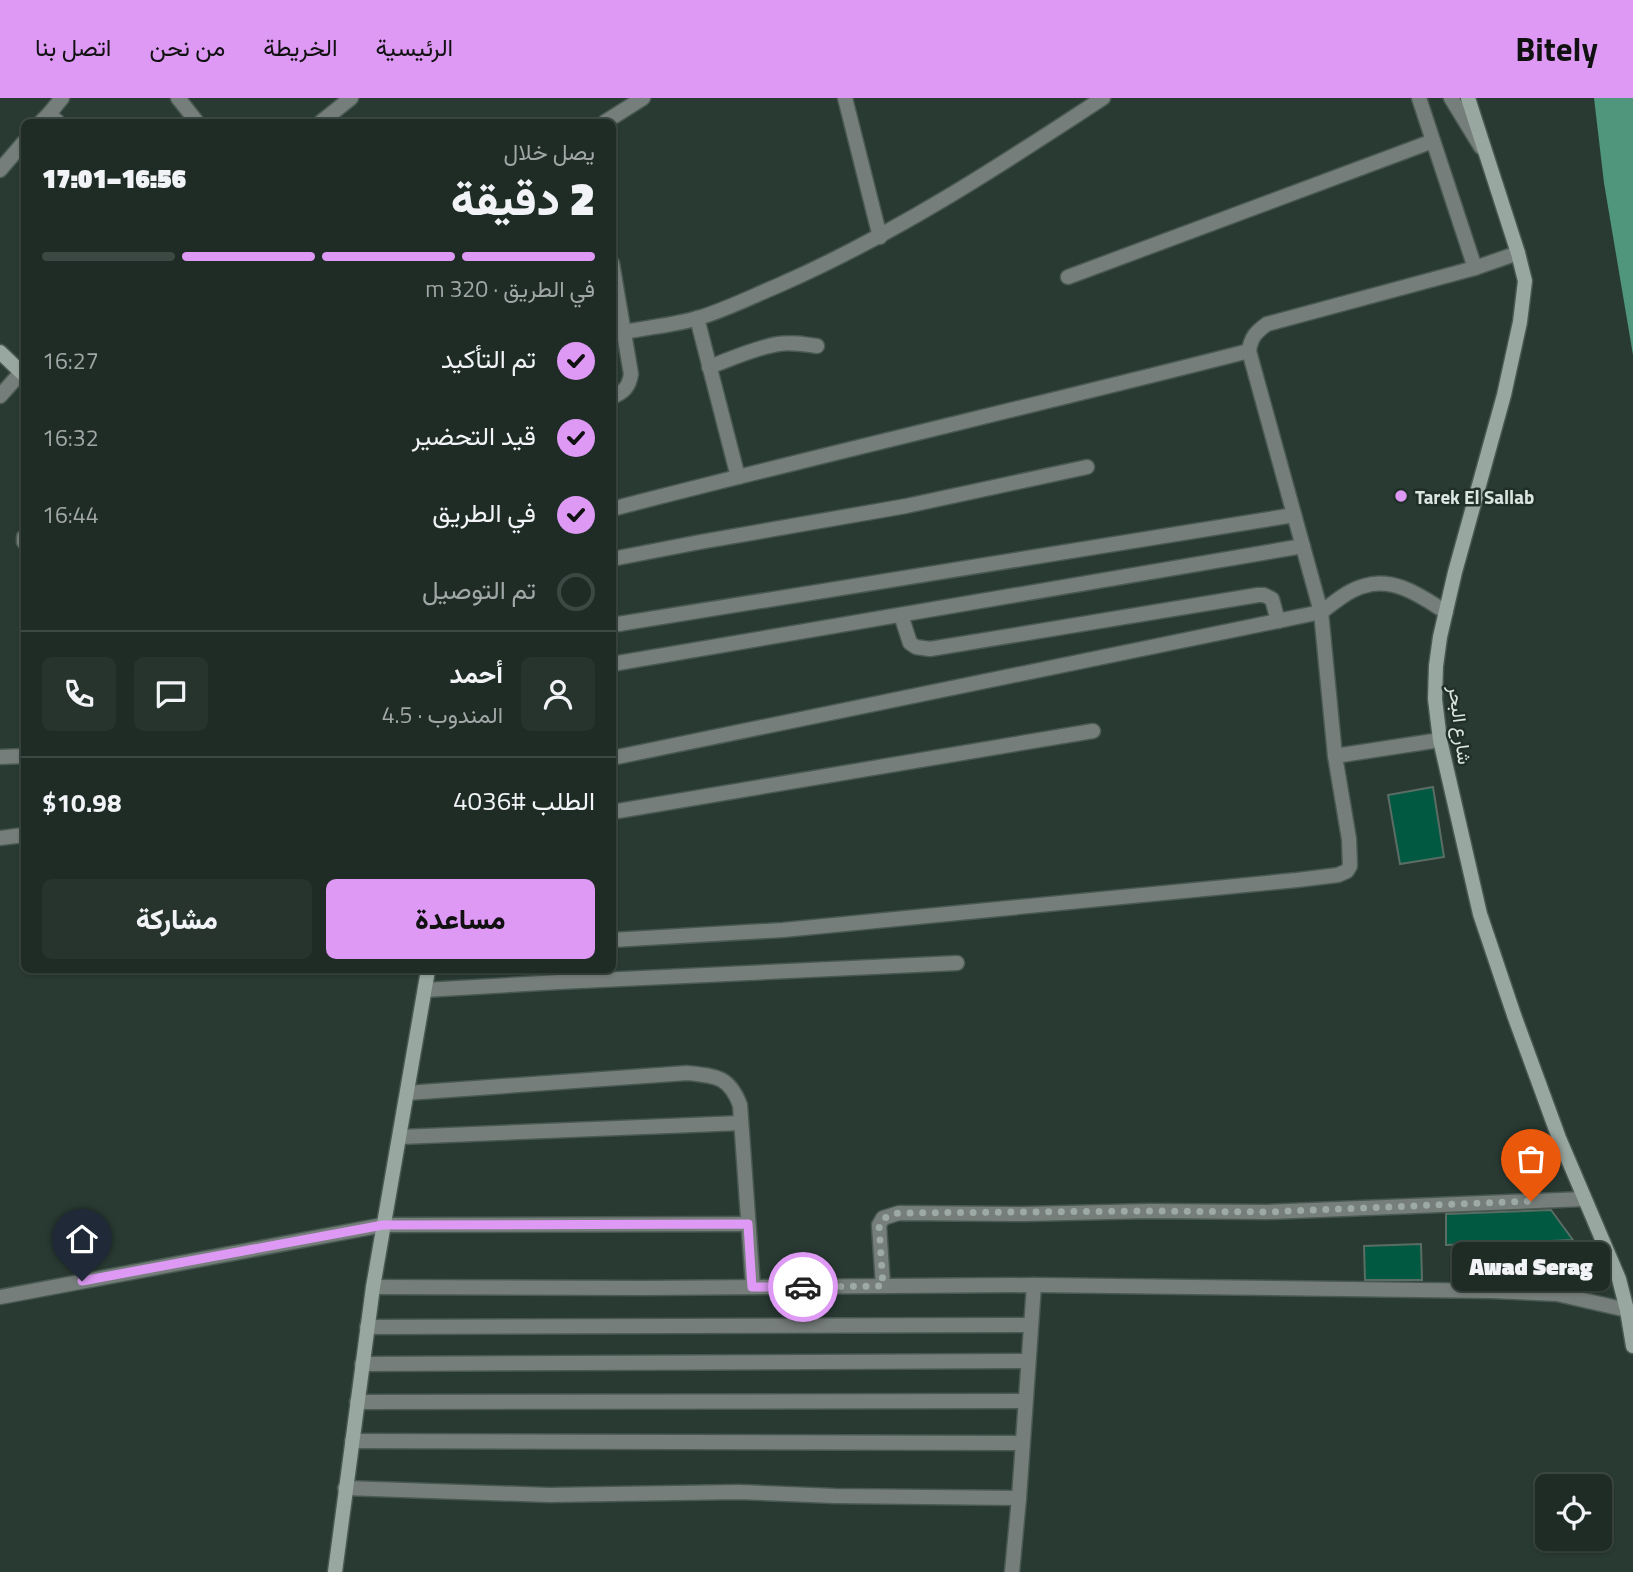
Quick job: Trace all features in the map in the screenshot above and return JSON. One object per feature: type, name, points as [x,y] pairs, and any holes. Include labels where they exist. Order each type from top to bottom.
[{"type":"street","points":[[50,119],[62,98]]},
{"type":"street","points":[[178,98],[195,119]]},
{"type":"street","points":[[325,119],[351,98]]},
{"type":"street","points":[[610,119],[643,98]]},
{"type":"street","points":[[845,98],[880,237]]},
{"type":"street","points":[[625,332],[697,318],[821,267],[880,237],[1103,98]]},
{"type":"street","points":[[1419,98],[1475,268]]},
{"type":"street","points":[[1451,98],[1487,157]]},
{"type":"street","name":"شارع البحر","points":[[1468,98],[1525,281],[1520,322],[1504,395],[1465,534],[1440,637],[1435,699],[1440,740],[1480,914],[1559,1138],[1619,1279],[1633,1346]]},
{"type":"street","points":[[1068,277],[1433,141]]},
{"type":"street","points":[[0,170],[21,146]]},
{"type":"street","points":[[616,940],[809,928],[1175,893],[1338,875],[1347,871],[1350,855],[1335,756],[1321,612],[1249,351],[1250,340],[1267,324],[1475,268],[1518,253]]},
{"type":"street","points":[[616,284],[631,374],[629,384],[624,391],[616,395]]},
{"type":"street","points":[[697,318],[738,477]]},
{"type":"street","points":[[709,367],[779,344],[817,346]]},
{"type":"street","points":[[616,508],[1249,351]]},
{"type":"street","points":[[0,352],[21,370]]},
{"type":"street","points":[[0,396],[21,375]]},
{"type":"street","points":[[616,558],[906,506],[1087,467]]},
{"type":"street","points":[[616,624],[1294,515]]},
{"type":"street","points":[[616,663],[1303,546]]},
{"type":"street","points":[[616,757],[1321,612],[1364,585],[1399,586],[1446,612]]},
{"type":"street","points":[[901,615],[910,643],[922,649],[1258,595],[1272,599],[1278,621]]},
{"type":"street","points":[[616,811],[1093,731]]},
{"type":"street","points":[[1335,756],[1440,740]]},
{"type":"street","points":[[0,757],[21,756]]},
{"type":"street","points":[[0,838],[21,835]]},
{"type":"street","points":[[425,990],[957,963]]},
{"type":"street","points":[[335,1572],[373,1287],[428,973]]},
{"type":"street","points":[[407,1093],[687,1073],[708,1075],[724,1081],[734,1090],[740,1105],[752,1287]]},
{"type":"street","points":[[400,1137],[741,1122]]},
{"type":"street","points":[[883,1286],[879,1225],[883,1218],[899,1213],[1267,1212],[1584,1199]]},
{"type":"street","points":[[0,1297],[383,1225],[748,1224]]},
{"type":"street","points":[[373,1287],[1034,1285],[1544,1293],[1627,1310]]},
{"type":"street","points":[[1012,1572],[1034,1285]]},
{"type":"street","points":[[367,1327],[1031,1325]]},
{"type":"street","points":[[362,1364],[1028,1360]]},
{"type":"street","points":[[357,1402],[1025,1401]]},
{"type":"street","points":[[352,1441],[1022,1443]]},
{"type":"street","points":[[345,1488],[549,1495],[739,1492],[1019,1498]]},
{"type":"shaded area","points":[[1594,98],[1633,98],[1633,355],[1604,183]]},
{"type":"building","points":[[1433,787],[1444,857],[1400,864],[1388,795]]},
{"type":"building","points":[[1551,1210],[1573,1240],[1446,1245],[1446,1214]]},
{"type":"building","points":[[1421,1244],[1422,1280],[1365,1280],[1364,1246]]},
{"type":"way so far","points":[[803,1287],[883,1286],[879,1225],[883,1218],[899,1213],[1267,1212],[1531,1201]]},
{"type":"place","name":"Tarek El Sallab","points":[[1401,496]]},
{"type":"place","name":"Awad Serag","points":[[1531,1201]]},
{"type":"route","points":[[82,1281],[383,1225],[748,1224],[752,1287],[803,1287]]}]
